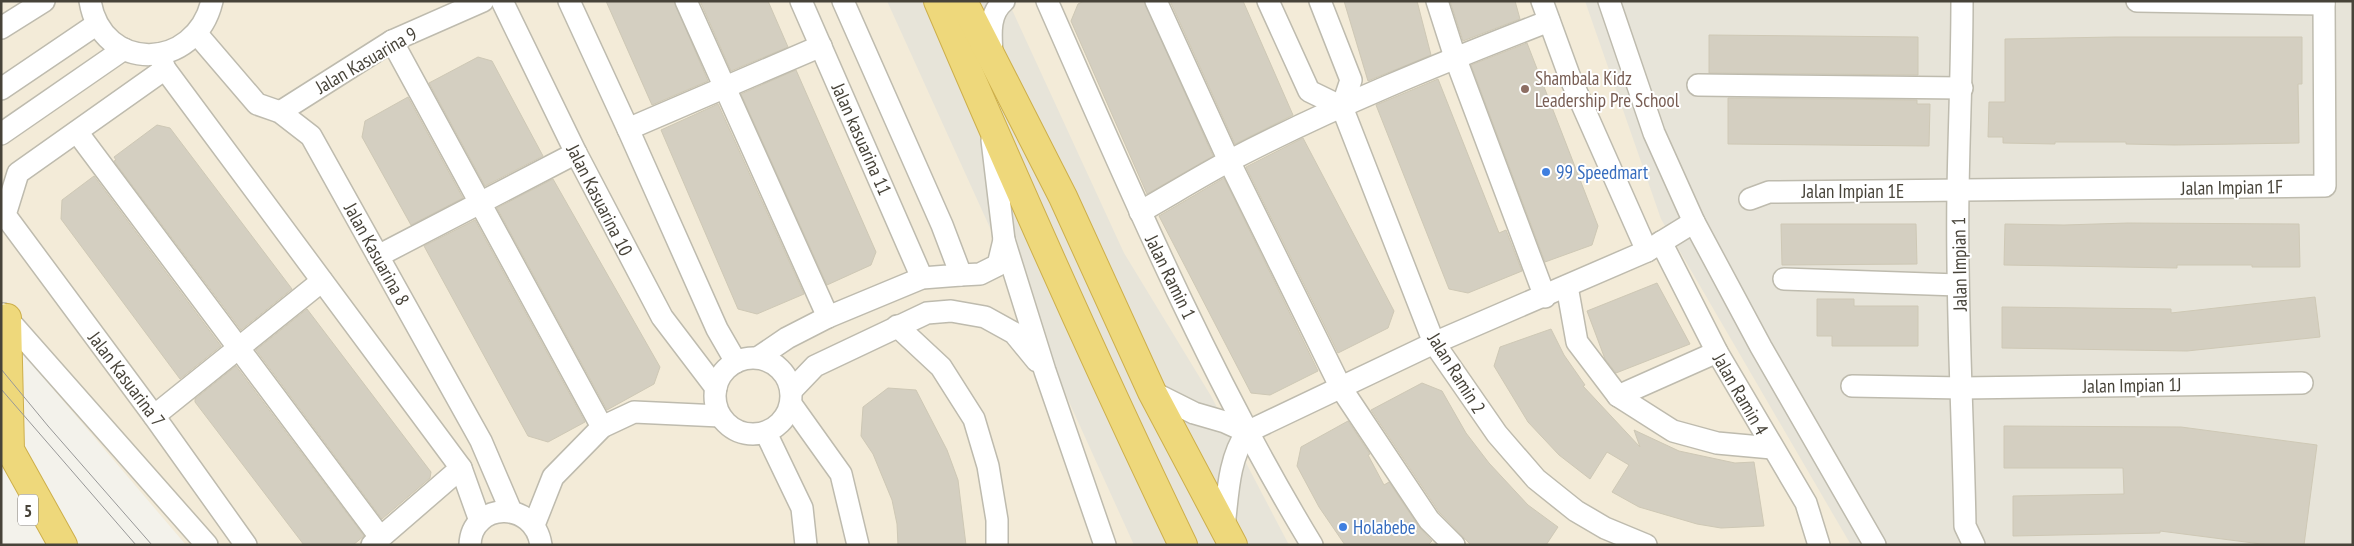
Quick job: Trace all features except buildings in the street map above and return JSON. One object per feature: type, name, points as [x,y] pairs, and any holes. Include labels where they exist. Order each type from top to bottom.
[{"type":"highway","points":[[938,1],[989,120],[1142,459],[1184,545]]},
{"type":"highway","points":[[963,1],[1063,197],[1152,392],[1229,536]]},
{"type":"highway","points":[[4,315],[10,450],[63,545]]},
{"type":"highway","name":"5","points":[[1,475],[54,545]]},
{"type":"street","points":[[1,28],[15,8],[44,1]]},
{"type":"street","points":[[90,1],[97,24],[109,39],[124,49],[162,61],[461,468],[480,521]]},
{"type":"street","points":[[4,215],[18,174],[77,132],[174,50],[197,34],[209,13],[212,1]]},
{"type":"street","name":"Jalan Kasuarina 9","points":[[280,112],[392,41],[483,1]]},
{"type":"street","name":"Jalan Kasuarina 10","points":[[502,1],[576,153],[662,318],[716,388]]},
{"type":"street","points":[[569,1],[716,329],[736,362]]},
{"type":"street","points":[[686,1],[828,316]]},
{"type":"street","name":"Jalan kasuarina 11","points":[[801,1],[922,278]]},
{"type":"street","name":"Jalan kasuarina 11","points":[[843,1],[942,225],[961,275]]},
{"type":"street","points":[[992,59],[991,23],[998,5],[1004,1]]},
{"type":"street","name":"Jalan Ramin 1","points":[[1047,1],[1164,265],[1247,432],[1312,545]]},
{"type":"street","points":[[1156,1],[1229,161],[1341,388],[1429,520],[1454,545]]},
{"type":"street","points":[[1268,1],[1309,91],[1342,106]]},
{"type":"street","points":[[1320,1],[1350,80],[1342,106]]},
{"type":"street","points":[[1437,1],[1455,57],[1545,297]]},
{"type":"street","name":"Jalan Ramin 4","points":[[1542,1],[1569,75],[1654,247],[1806,503],[1819,545]]},
{"type":"street","points":[[1609,1],[1654,133],[1694,222],[1760,348],[1875,545]]},
{"type":"street","name":"Jalan Impian 1","points":[[1962,1],[1958,285],[1965,526],[1974,545]]},
{"type":"street","points":[[2137,1],[2324,3]]},
{"type":"street","name":"Jalan Impian 1F","points":[[1958,191],[2325,186],[2324,3]]},
{"type":"street","points":[[1140,212],[1229,161],[1342,106],[1455,57],[1549,21]]},
{"type":"street","points":[[1,89],[97,24]]},
{"type":"street","name":"Jalan Kasuarina 8","points":[[197,34],[258,104],[280,112],[311,136],[481,441],[511,511]]},
{"type":"street","points":[[392,41],[602,427]]},
{"type":"street","points":[[628,129],[821,46]]},
{"type":"street","points":[[1,134],[124,49]]},
{"type":"street","points":[[1698,85],[1962,88]]},
{"type":"street","name":"Jalan Ramin 2","points":[[1342,106],[1434,343],[1497,434],[1536,479],[1584,515],[1605,528],[1646,545]]},
{"type":"street","points":[[989,120],[1004,240],[1045,371],[1105,545]]},
{"type":"street","points":[[77,132],[239,347],[376,541],[461,468]]},
{"type":"street","points":[[378,256],[576,153]]},
{"type":"street","points":[[1,187],[4,215]]},
{"type":"street","name":"Jalan Impian 1E","points":[[1750,199],[1769,192],[1958,191]]},
{"type":"street","name":"Jalan Kasuarina 7","points":[[4,215],[154,416],[246,545]]},
{"type":"street","points":[[1229,536],[1230,473],[1238,444],[1247,432],[1434,343],[1545,297],[1654,247],[1694,222]]},
{"type":"street","points":[[1004,240],[998,265],[980,274],[922,278],[828,316],[787,338],[759,357],[736,362],[727,368],[716,388],[715,397],[720,416],[728,426],[740,432],[766,433],[782,422],[792,397],[815,366],[927,313],[951,311],[985,317],[1014,333],[1045,371]]},
{"type":"street","points":[[1784,279],[1958,285]]},
{"type":"street","points":[[154,416],[322,280]]},
{"type":"street","points":[[1567,286],[1577,342],[1618,396],[1673,431],[1717,443],[1772,448]]},
{"type":"street","points":[[4,315],[207,545]]},
{"type":"street","points":[[897,326],[940,367],[974,420],[988,466],[997,520],[997,545]]},
{"type":"street","points":[[1618,396],[1717,352]]},
{"type":"street","points":[[759,357],[774,364],[783,371],[792,397],[840,474],[858,545]]},
{"type":"street","name":"Jalan Impian 1J","points":[[1852,386],[1962,388],[2302,383]]},
{"type":"street","points":[[1152,392],[1194,413],[1225,422],[1247,432]]},
{"type":"street","points":[[537,535],[553,477],[602,427],[634,412],[720,416]]},
{"type":"street","points":[[766,433],[802,508],[806,545]]},
{"type":"street","points":[[466,543],[480,521],[494,512],[511,511],[520,513],[537,535]]},
{"type":"shaded area","points":[[1,1],[2353,1],[2353,545],[186,545]]},
{"type":"shaded area","points":[[1,1],[887,1],[1134,545],[186,545],[1,328]]},
{"type":"shaded area","points":[[1008,1],[1585,1],[1661,219],[1851,545],[1289,545],[1211,396],[1124,253]]},
{"type":"tram line","points":[[1,369],[152,545]]},
{"type":"tram line","points":[[1,389],[136,545]]},
{"type":"place","name":"Shambala Kidz Leadership Pre School","points":[[1525,89]]},
{"type":"place","name":"99 Speedmart","points":[[1546,172]]},
{"type":"place","name":"Holabebe","points":[[1343,527]]}]
